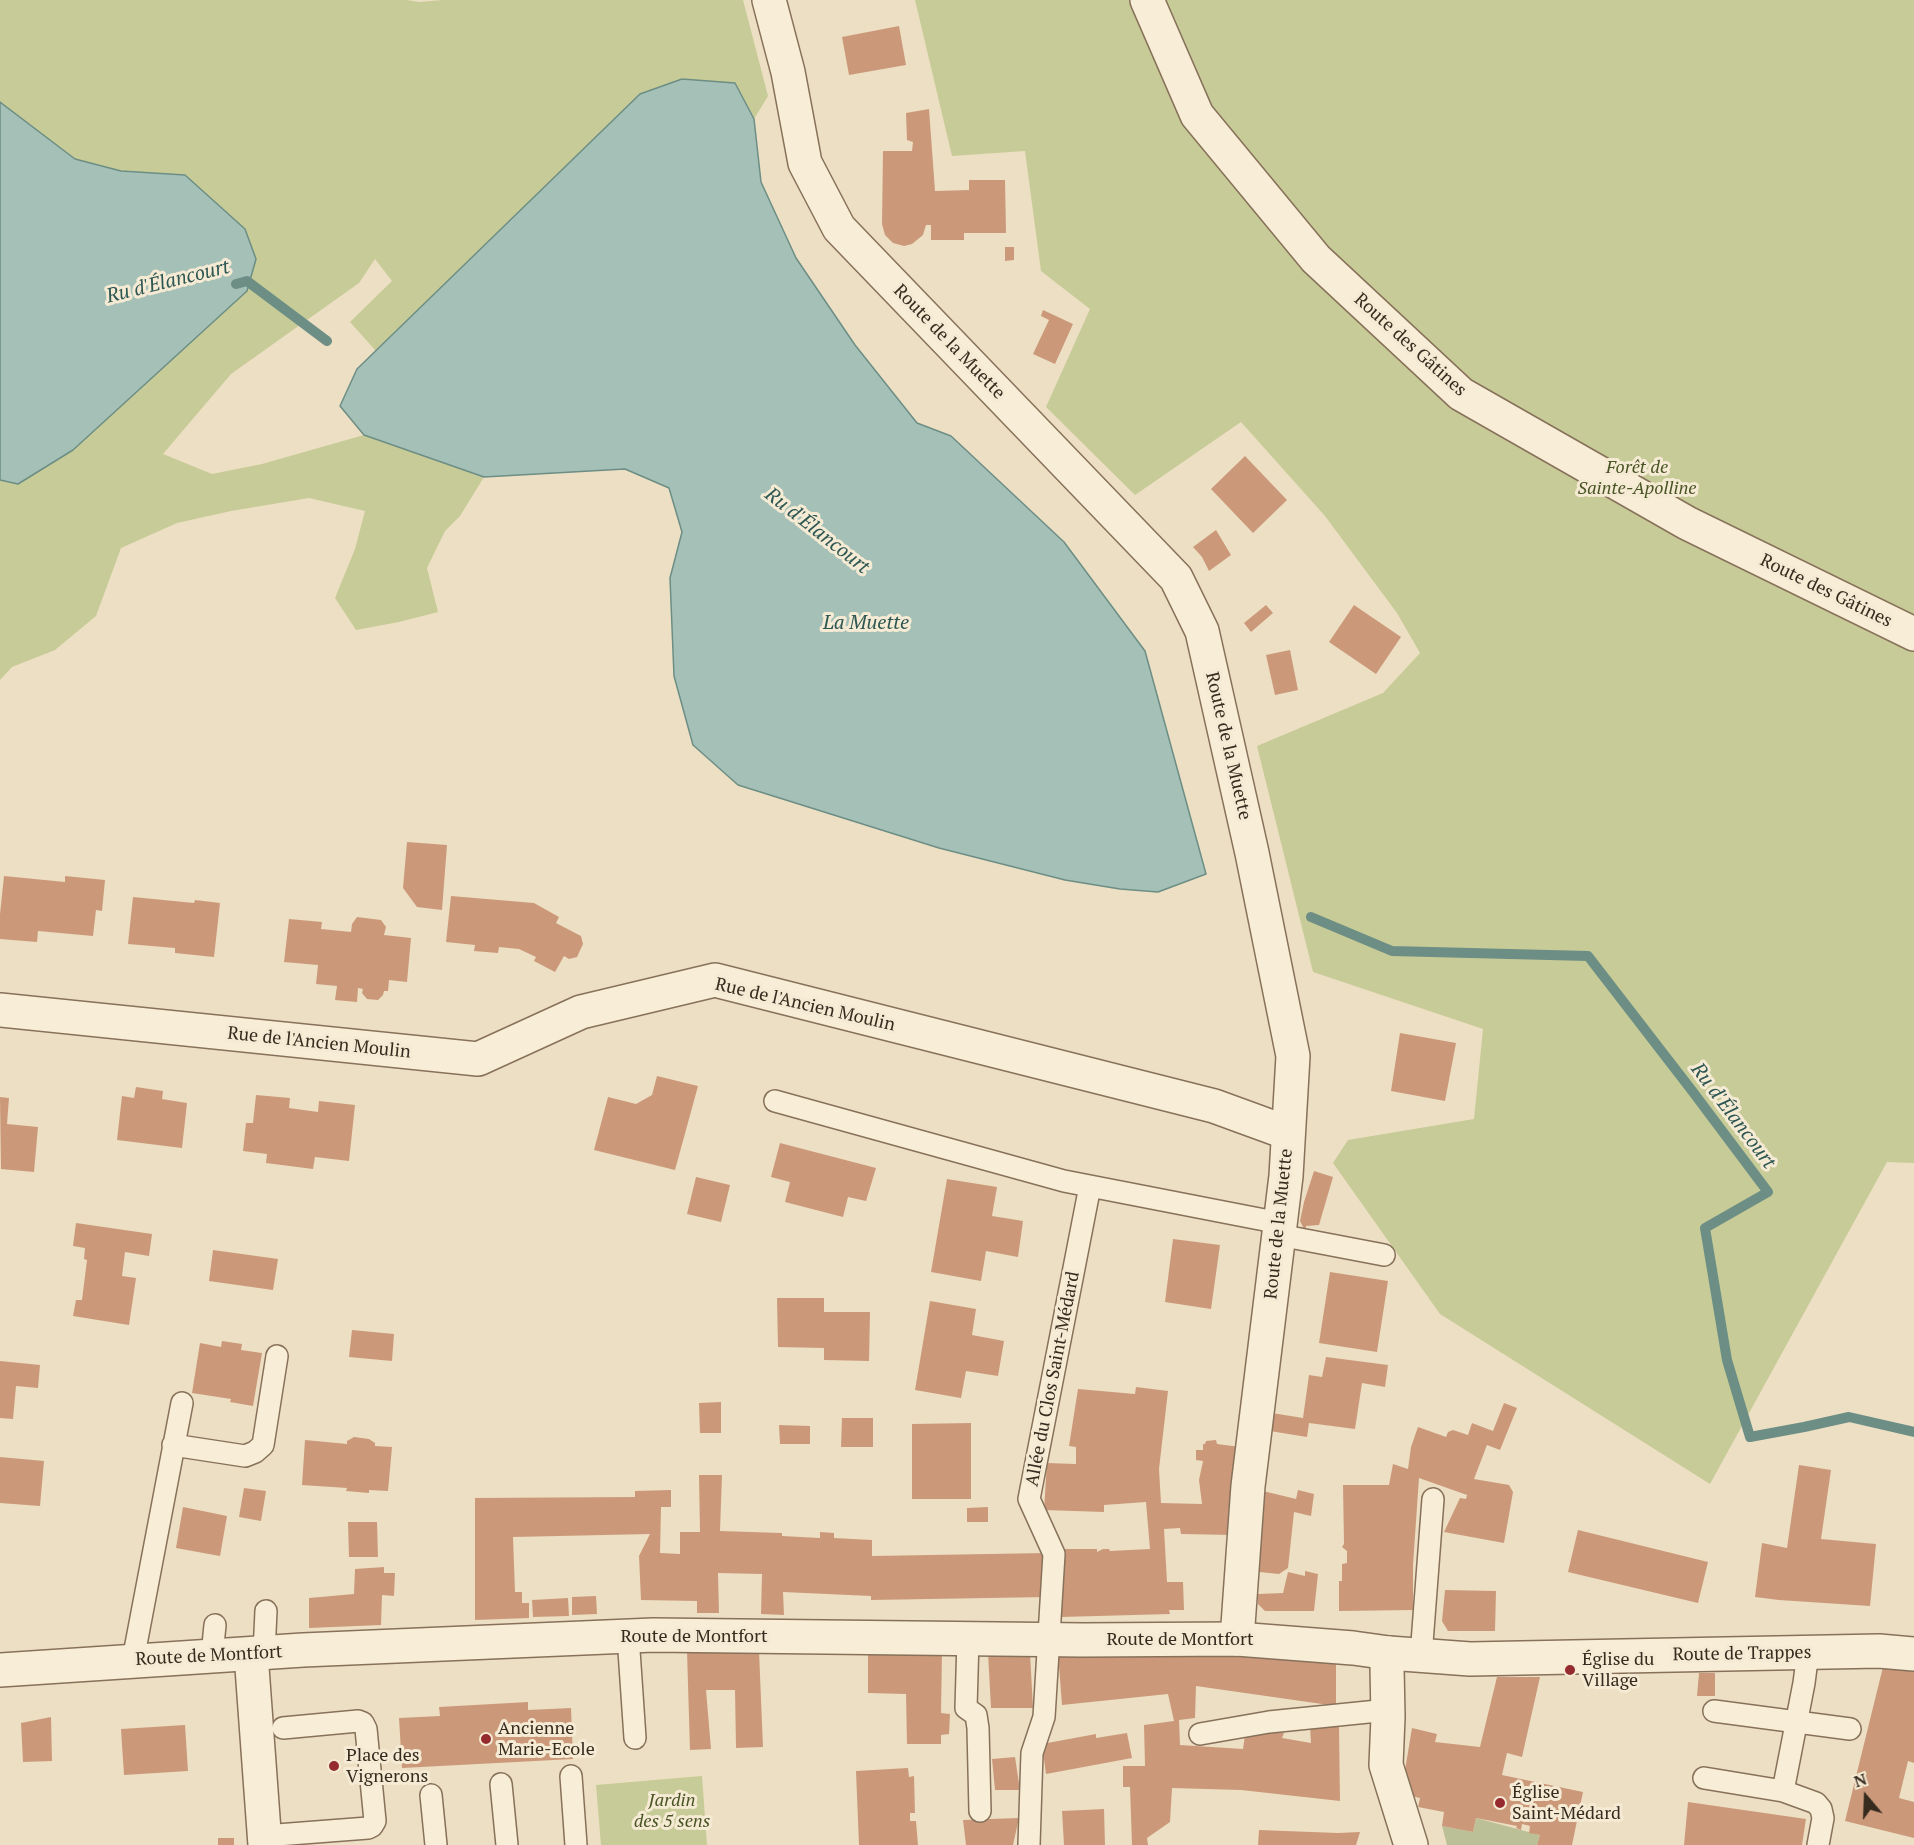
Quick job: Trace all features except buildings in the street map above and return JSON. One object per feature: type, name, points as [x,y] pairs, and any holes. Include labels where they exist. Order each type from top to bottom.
[{"type":"street","name":"Route de la Muette","points":[[769,0],[788,72],[805,163],[839,228],[1176,578],[1202,631],[1252,853],[1293,1056],[1286,1176],[1248,1486],[1237,1639]]},
{"type":"street","name":"Route des Gâtines","points":[[1147,0],[1197,115],[1316,259],[1461,394],[1687,523],[1914,634]]},
{"type":"street","name":"Rue de l'Ancien Moulin","points":[[0,1010],[478,1059],[581,1012],[715,980],[1214,1106],[1288,1133]]},
{"type":"street","name":"Route de Montfort","points":[[0,1670],[133,1660],[214,1640],[258,1653],[628,1636],[1237,1639],[1389,1653]]},
{"type":"street","name":"Route de Trappes","points":[[1389,1653],[1470,1659],[1879,1651],[1914,1654]]},
{"type":"street","points":[[258,1653],[264,1840]]},
{"type":"street","points":[[1389,1653],[1386,1765],[1411,1845]]},
{"type":"lane","points":[[775,1101],[1064,1181],[1384,1255]]},
{"type":"lane","name":"Allée du Clos Saint-Médard","points":[[1029,1845],[1032,1754],[1044,1717],[1054,1554],[1029,1499],[1090,1186]]},
{"type":"lane","points":[[173,1445],[244,1456],[255,1452],[263,1445],[277,1356]]},
{"type":"lane","points":[[133,1660],[182,1403]]},
{"type":"lane","points":[[1421,1656],[1433,1499]]},
{"type":"lane","points":[[258,1653],[266,1611]]},
{"type":"lane","points":[[628,1636],[635,1738]]},
{"type":"lane","points":[[968,1639],[966,1708],[976,1715],[978,1728],[980,1811]]},
{"type":"lane","points":[[1783,1791],[1808,1652]]},
{"type":"lane","points":[[1200,1734],[1269,1722],[1388,1710]]},
{"type":"lane","points":[[1714,1711],[1851,1729]]},
{"type":"lane","points":[[264,1840],[368,1828],[375,1821],[366,1729],[363,1724],[358,1720],[283,1728]]},
{"type":"lane","points":[[571,1776],[576,1845]]},
{"type":"lane","points":[[1704,1778],[1783,1791],[1816,1803],[1821,1809],[1823,1818],[1818,1845]]},
{"type":"lane","points":[[501,1785],[507,1845]]},
{"type":"lane","points":[[431,1796],[436,1845]]},
{"type":"green space","points":[[0,0],[407,0],[419,2],[443,0],[743,0],[768,96],[754,119],[735,83],[640,94],[376,351],[350,322],[392,281],[375,259],[359,283],[231,374],[163,454],[212,474],[262,464],[364,435],[484,477],[460,516],[445,531],[427,568],[438,612],[356,630],[335,598],[355,549],[365,511],[309,498],[177,523],[121,548],[96,616],[55,650],[12,667],[0,680],[0,480],[18,484],[185,175],[121,171],[75,159],[0,102]]},
{"type":"green space","name":"Forêt de Sainte-Apolline","points":[[915,0],[1914,0],[1914,1163],[1887,1162],[1710,1484],[1440,1314],[1333,1163],[1348,1140],[1474,1119],[1483,1029],[1313,972],[1257,746],[1383,693],[1420,653],[1397,613],[1325,516],[1241,422],[1135,495],[1046,407],[1090,309],[1041,271],[1025,151],[952,156]]},
{"type":"green space","name":"Jardin des 5 sens","points":[[702,1776],[707,1845],[601,1845],[596,1785]]},
{"type":"green space","points":[[1476,1818],[1540,1835],[1537,1845],[1447,1845],[1442,1826],[1473,1832]]},
{"type":"water","name":"La Muette","points":[[682,79],[735,83],[754,119],[761,182],[796,258],[855,345],[917,423],[951,436],[1064,542],[1145,651],[1206,874],[1158,892],[1120,889],[1065,880],[939,848],[738,785],[693,745],[674,676],[670,578],[682,532],[669,488],[625,469],[484,477],[364,435],[340,406],[357,369],[640,94]]},
{"type":"water","points":[[0,102],[75,159],[121,171],[185,175],[245,229],[256,259],[247,291],[73,450],[18,484],[0,480]]},
{"type":"waterway","name":"Ru d'Élancourt","points":[[236,284],[247,281],[327,341]]},
{"type":"waterway","name":"Ru d'Élancourt","points":[[1311,917],[1392,951],[1588,956],[1768,1192],[1705,1228],[1727,1360],[1750,1437],[1849,1417],[1914,1432]]},
{"type":"place","name":"Église du Village","points":[[1570,1670]]},
{"type":"place","name":"Ancienne Marie-Ecole","points":[[486,1739]]},
{"type":"place","name":"Place des Vignerons","points":[[334,1766]]},
{"type":"place","name":"Église Saint-Médard","points":[[1500,1803]]}]
